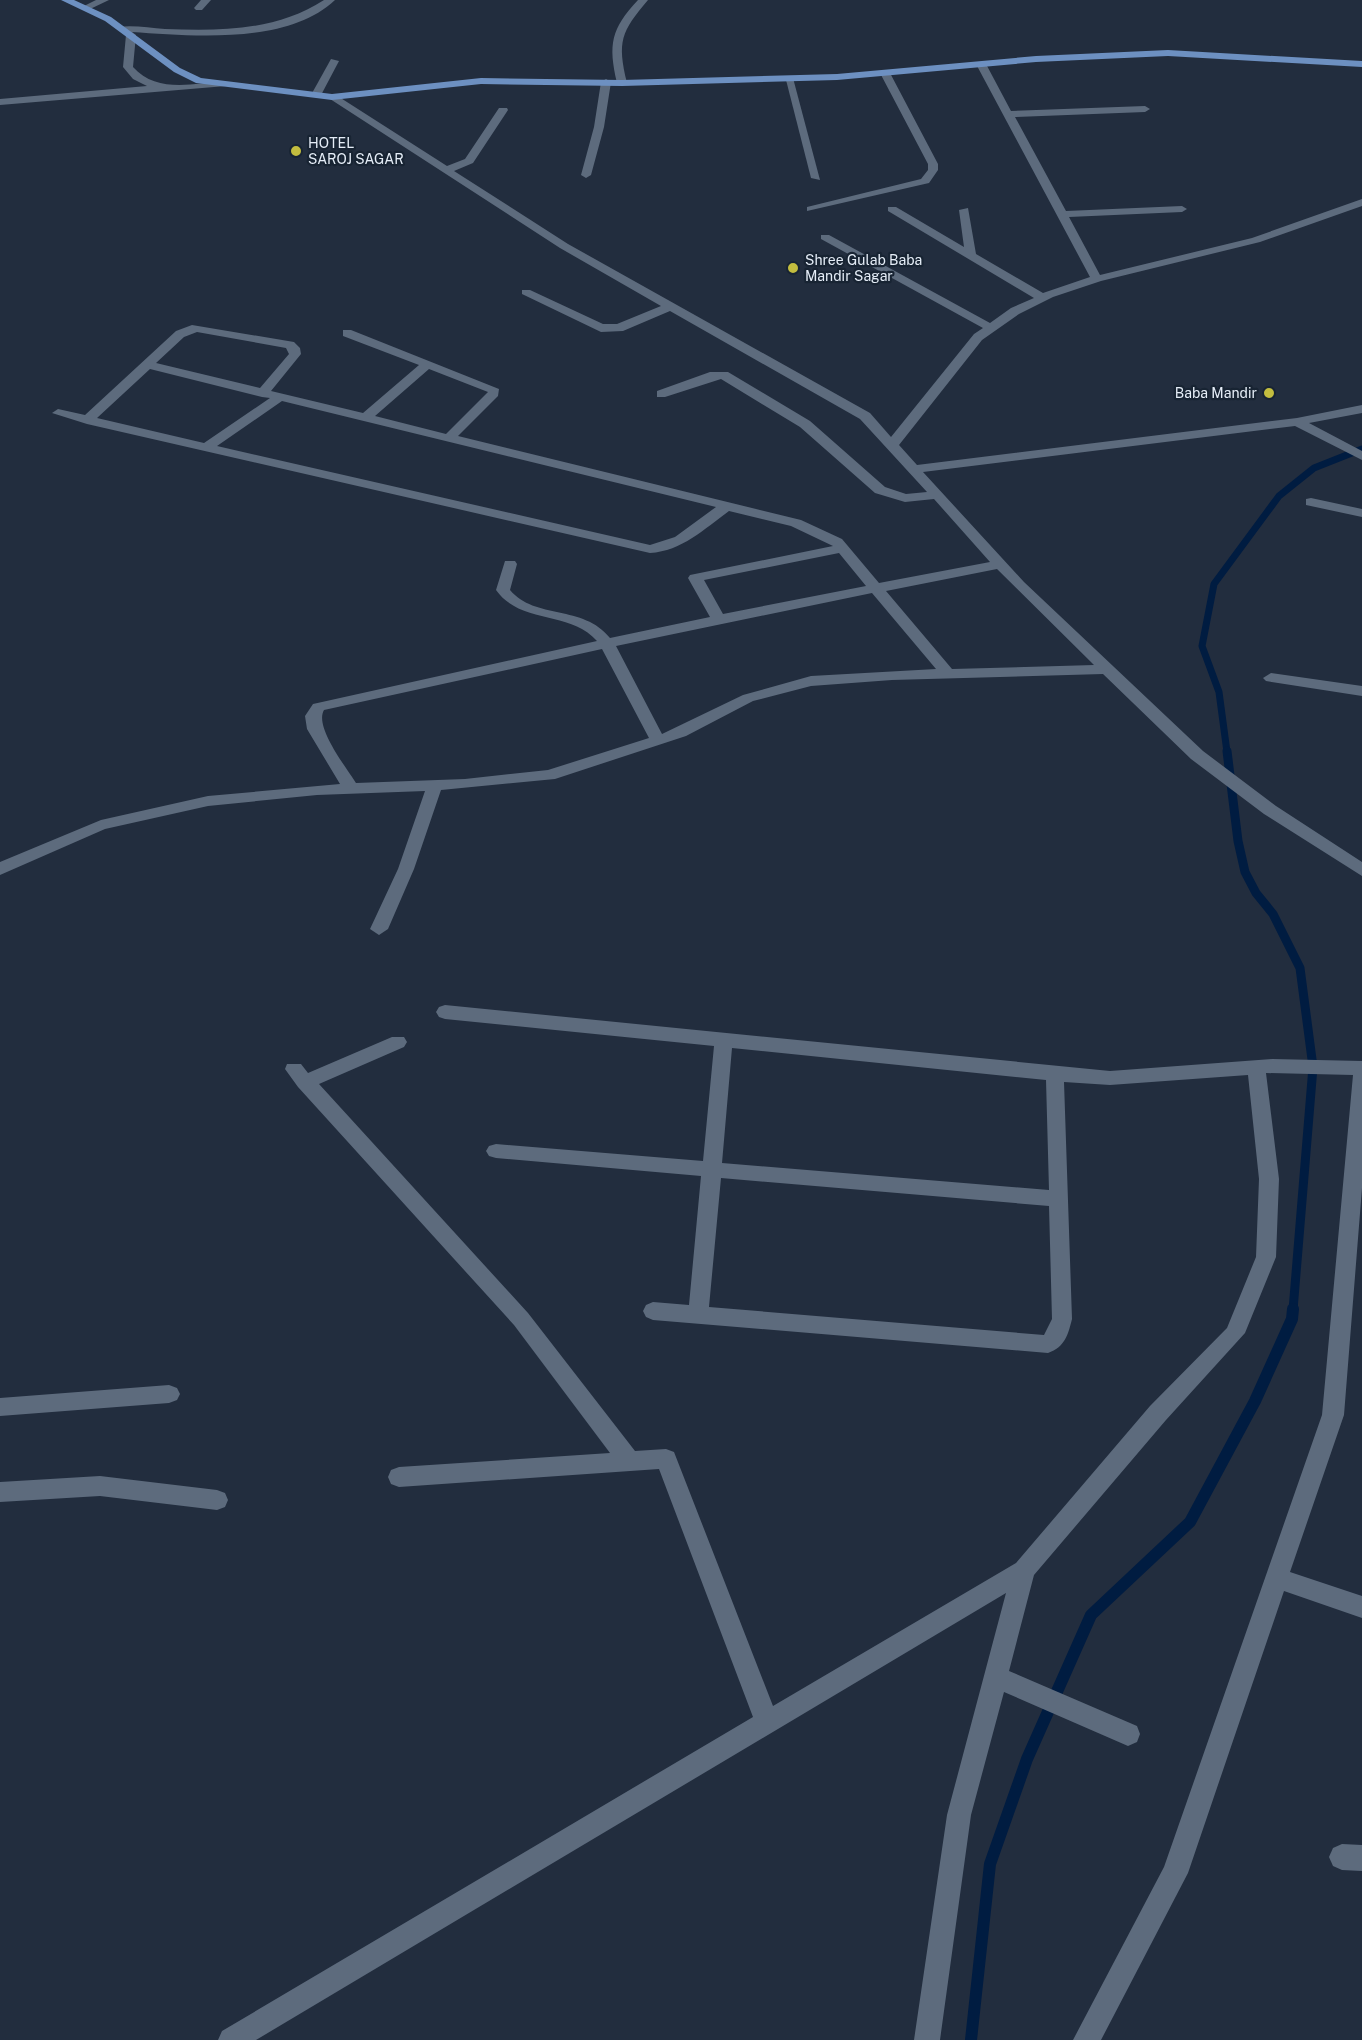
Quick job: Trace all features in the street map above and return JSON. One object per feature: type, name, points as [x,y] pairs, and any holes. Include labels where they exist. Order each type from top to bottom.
[{"type":"main road","points":[[66,0],[85,8],[131,35],[177,70],[199,81],[332,97],[482,81],[622,82],[788,78],[1168,53],[1362,64]]},
{"type":"street","points":[[85,8],[104,0]]},
{"type":"street","points":[[166,87],[141,81],[128,67],[131,35],[196,33],[278,24],[300,18],[330,0]]},
{"type":"street","points":[[622,82],[614,45],[622,24],[644,0]]},
{"type":"street","points":[[316,95],[334,61]]},
{"type":"street","points":[[981,64],[1097,279]]},
{"type":"street","points":[[812,209],[925,181],[930,176],[933,164],[885,73]]},
{"type":"street","points":[[788,78],[816,178]]},
{"type":"street","points":[[585,175],[599,127],[606,82]]},
{"type":"street","points":[[2,102],[223,84]]},
{"type":"street","points":[[332,97],[564,246],[865,416],[1000,564],[1197,755],[1270,810],[1362,870]]},
{"type":"street","points":[[1008,114],[1145,109]]},
{"type":"street","points":[[446,170],[469,161],[503,110]]},
{"type":"street","points":[[892,445],[978,337],[1015,311],[1042,298],[1097,279],[1256,240],[1362,202]]},
{"type":"street","points":[[892,209],[1042,298]]},
{"type":"street","points":[[1062,214],[1182,209]]},
{"type":"street","points":[[964,210],[972,256]]},
{"type":"street","points":[[825,237],[991,328]]},
{"type":"street","points":[[526,292],[601,328],[619,328],[671,306]]},
{"type":"street","points":[[87,420],[180,334],[196,328],[290,345],[294,348],[295,354],[262,393]]},
{"type":"street","points":[[347,333],[493,389],[494,393],[449,438]]},
{"type":"street","points":[[365,418],[428,363]]},
{"type":"street","points":[[146,364],[796,523],[837,542],[948,674]]},
{"type":"street","points":[[661,394],[714,375],[724,375],[805,424],[880,490],[905,498],[937,495]]},
{"type":"street","points":[[206,447],[280,397]]},
{"type":"street","points":[[913,469],[1297,422],[1362,409]]},
{"type":"street","points":[[58,413],[650,549],[658,550],[672,544],[726,506]]},
{"type":"street","points":[[1297,422],[1362,456]]},
{"type":"street","points":[[1311,502],[1362,513]]},
{"type":"street","points":[[719,620],[695,579],[842,548]]},
{"type":"street","points":[[510,564],[503,590],[507,597],[517,604],[586,625],[608,644],[658,740]]},
{"type":"street","points":[[351,788],[315,729],[313,716],[318,707],[719,620],[1000,564]]},
{"type":"street","points":[[0,868],[101,825],[208,801],[351,788],[435,785],[549,775],[681,733],[748,698],[811,681],[1107,669]]},
{"type":"street","points":[[1271,678],[1362,691]]},
{"type":"street","points":[[379,929],[406,869],[435,785]]},
{"type":"street","points":[[445,1011],[1110,1078],[1264,1066],[1362,1068]]},
{"type":"street","points":[[698,1315],[724,1040]]},
{"type":"street","points":[[398,1042],[299,1076],[521,1319],[629,1461]]},
{"type":"street","points":[[231,2040],[1024,1570],[1158,1413],[1235,1333],[1266,1257],[1269,1179],[1264,1066]]},
{"type":"street","points":[[1086,2040],[1175,1872],[1333,1415],[1362,1073]]},
{"type":"street","points":[[653,1311],[1048,1344],[1057,1336],[1062,1319],[1055,1074]]},
{"type":"street","points":[[496,1151],[1059,1199]]},
{"type":"street","points":[[0,1407],[169,1395]]},
{"type":"street","points":[[399,1477],[666,1459],[767,1722]]},
{"type":"street","points":[[0,1492],[100,1486],[217,1500]]},
{"type":"street","points":[[927,2040],[959,1815],[1024,1570]]},
{"type":"street","points":[[1277,1578],[1362,1607]]},
{"type":"street","points":[[996,1677],[1128,1734]]},
{"type":"waterway","points":[[1227,752],[1219,692],[1202,646],[1214,584],[1279,496],[1314,468],[1362,449]]},
{"type":"waterway","points":[[1227,751],[1238,841],[1245,872],[1256,893],[1273,914],[1300,968],[1313,1067],[1293,1310]]},
{"type":"waterway","points":[[971,2040],[990,1864],[1027,1759],[1091,1615],[1190,1522],[1255,1401],[1292,1319],[1293,1309]]},
{"type":"place","name":"HOTEL SAROJ SAGAR","points":[[296,151]]},
{"type":"place","name":"Shree Gulab Baba Mandir Sagar","points":[[793,268]]},
{"type":"place","name":"Baba Mandir","points":[[1269,393]]}]
